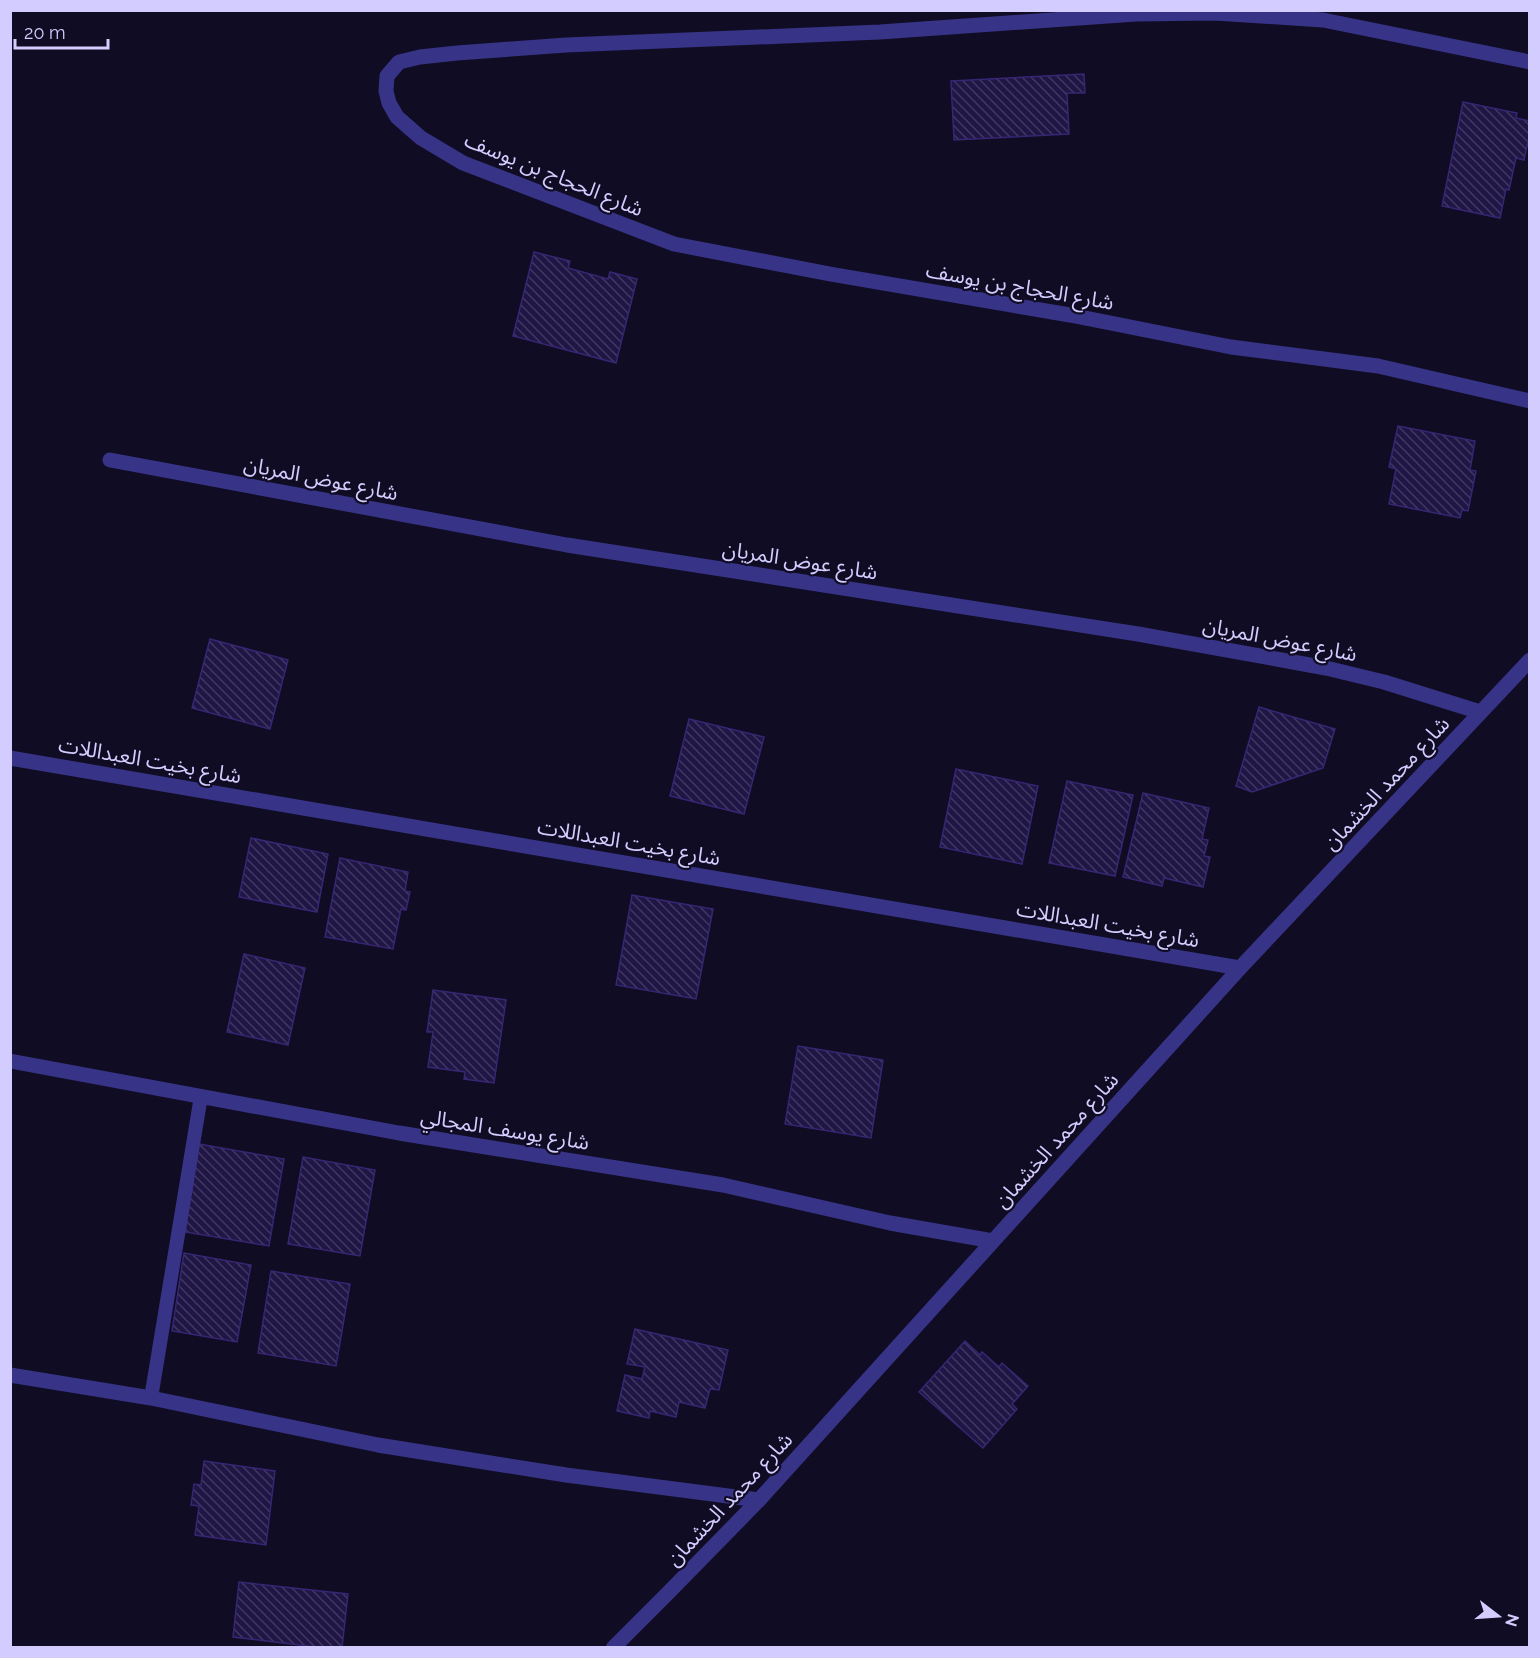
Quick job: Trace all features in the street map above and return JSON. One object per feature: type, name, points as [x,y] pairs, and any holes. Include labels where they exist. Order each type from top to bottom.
[{"type":"street","name":"شارع الحجاج بن يوسف","points":[[1530,62],[1326,16],[1215,13],[1136,14],[880,32],[468,52],[420,57],[399,62],[387,76],[386,90],[389,103],[397,117],[421,138],[464,164],[674,244],[830,274],[1070,315],[1232,347],[1378,366],[1530,400]]},
{"type":"street","name":"شارع عوض المريان","points":[[110,460],[567,545],[1138,634],[1326,668],[1384,682],[1480,712]]},
{"type":"street","name":"شارع محمد الخشمان","points":[[613,1647],[759,1500],[1240,968],[1530,660]]},
{"type":"street","name":"شارع بخيت العبداللات","points":[[10,758],[1240,968]]},
{"type":"street","name":"شارع يوسف المجالي","points":[[10,1061],[399,1133],[723,1185],[890,1223],[993,1242]]},
{"type":"street","points":[[10,1375],[151,1398],[378,1445],[566,1475],[759,1500]]},
{"type":"lane","points":[[151,1398],[201,1096]]},
{"type":"building","points":[[1084,74],[1085,93],[1067,93],[1069,134],[954,140],[951,81]]},
{"type":"building","points":[[1463,102],[1517,113],[1516,118],[1530,121],[1524,160],[1516,158],[1500,218],[1442,206]]},
{"type":"building","points":[[534,252],[570,261],[568,268],[608,279],[610,272],[637,279],[616,363],[513,336]]},
{"type":"building","points":[[1398,426],[1475,441],[1470,470],[1476,471],[1468,511],[1462,510],[1460,518],[1389,504],[1396,469],[1389,467]]},
{"type":"building","points":[[210,639],[288,660],[270,729],[192,708]]},
{"type":"building","points":[[1259,707],[1335,729],[1323,768],[1252,792],[1236,786]]},
{"type":"building","points":[[689,719],[764,737],[744,814],[670,796]]},
{"type":"building","points":[[956,769],[1038,786],[1022,864],[940,847]]},
{"type":"building","points":[[1067,781],[1133,795],[1115,876],[1049,863]]},
{"type":"building","points":[[1143,793],[1209,808],[1202,839],[1208,840],[1204,856],[1210,857],[1203,887],[1164,878],[1162,886],[1123,877]]},
{"type":"building","points":[[251,838],[328,854],[317,912],[239,897]]},
{"type":"building","points":[[340,858],[408,872],[405,891],[410,892],[406,910],[401,909],[393,949],[325,937]]},
{"type":"building","points":[[632,895],[713,909],[696,999],[616,985]]},
{"type":"building","points":[[244,954],[305,968],[288,1045],[227,1032]]},
{"type":"building","points":[[433,990],[506,1000],[494,1083],[464,1079],[465,1072],[428,1067],[433,1032],[427,1032]]},
{"type":"building","points":[[798,1046],[883,1060],[871,1138],[785,1124]]},
{"type":"building","points":[[199,1144],[284,1159],[269,1246],[185,1232]]},
{"type":"building","points":[[303,1157],[375,1170],[360,1256],[288,1244]]},
{"type":"building","points":[[184,1253],[251,1265],[237,1342],[172,1331]]},
{"type":"building","points":[[271,1271],[350,1284],[336,1366],[258,1353]]},
{"type":"building","points":[[635,1329],[728,1350],[719,1390],[710,1389],[705,1408],[679,1402],[676,1417],[650,1411],[649,1418],[617,1411],[625,1375],[642,1379],[645,1367],[627,1364]]},
{"type":"building","points":[[965,1341],[980,1355],[982,1352],[999,1367],[1002,1363],[1028,1386],[1012,1404],[1017,1409],[983,1448],[919,1392]]},
{"type":"building","points":[[204,1461],[275,1471],[266,1545],[195,1535],[199,1506],[191,1505],[194,1484],[201,1485]]},
{"type":"building","points":[[239,1582],[348,1594],[342,1648],[324,1648],[233,1637]]}]
